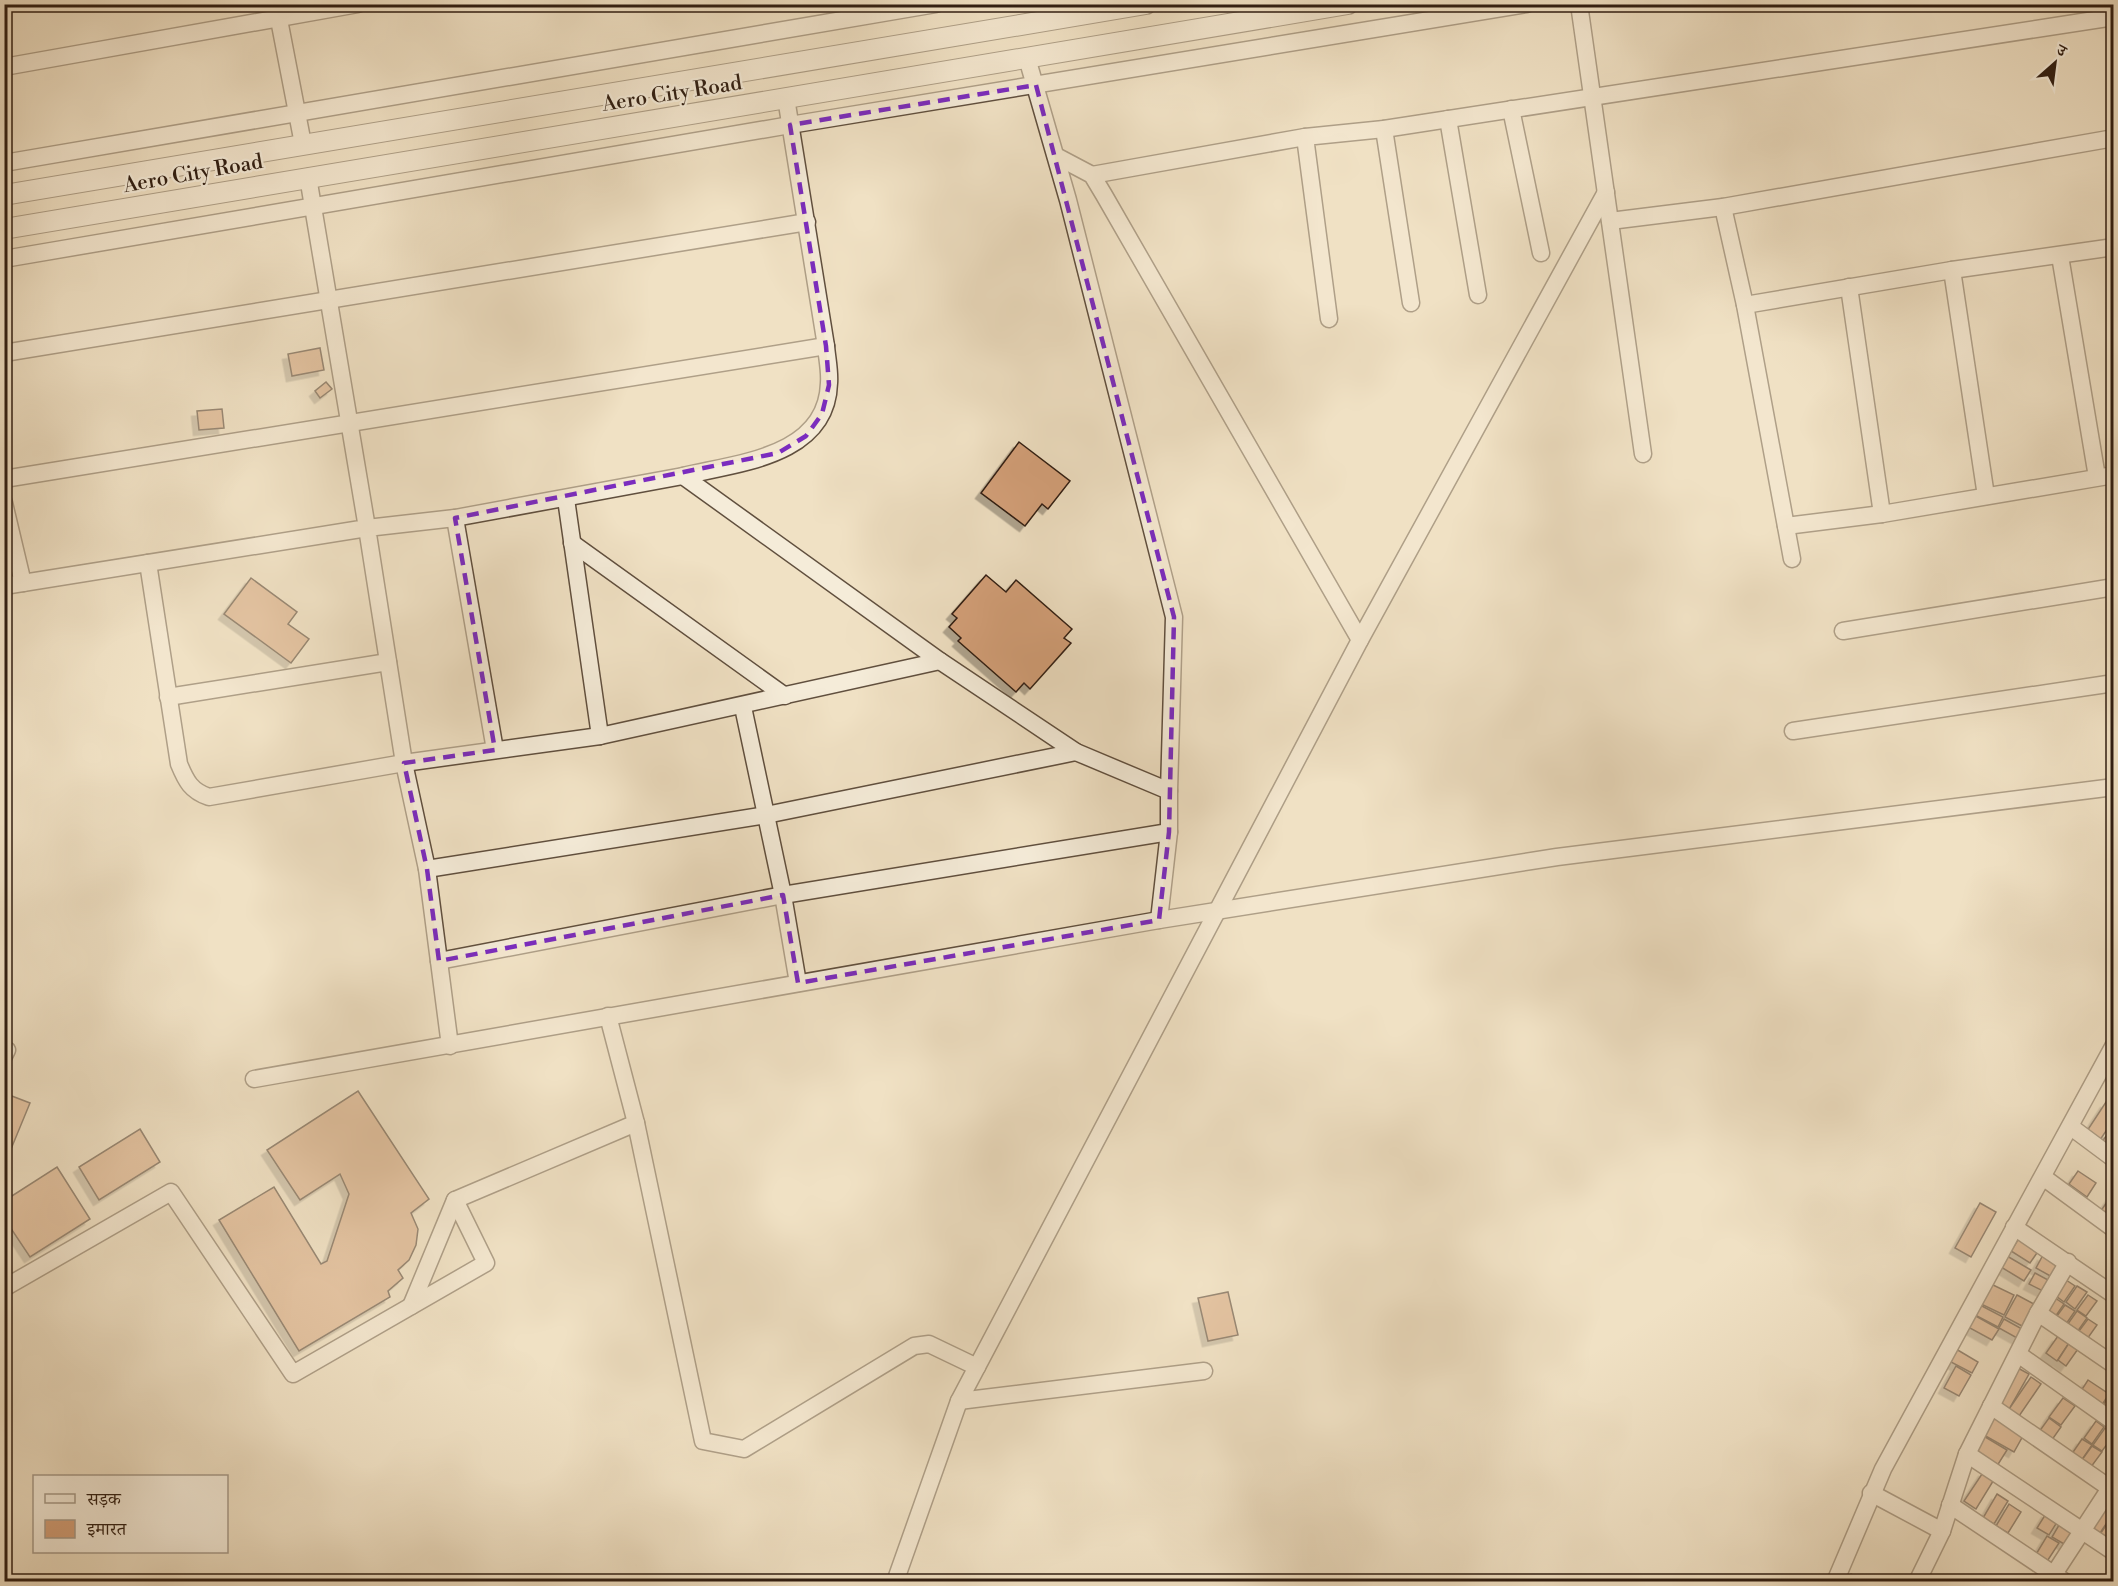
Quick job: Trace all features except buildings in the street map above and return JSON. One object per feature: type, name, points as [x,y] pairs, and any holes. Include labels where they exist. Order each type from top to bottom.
[{"type":"street","points":[[4,67],[277,11],[358,4]]},
{"type":"street","points":[[4,163],[936,4]]},
{"type":"street","name":"Aero City Road","points":[[4,195],[1146,4]]},
{"type":"street","name":"Aero City Road","points":[[4,229],[1348,4]]},
{"type":"street","points":[[4,259],[790,125],[1527,4]]},
{"type":"street","points":[[1579,4],[1594,96],[1643,454]]},
{"type":"street","points":[[277,11],[303,144]]},
{"type":"street","points":[[1092,175],[1305,137],[1384,129],[2114,17]]},
{"type":"street","points":[[1027,58],[1056,156],[1174,617],[1169,832],[1159,920]]},
{"type":"street","points":[[4,586],[566,499],[683,476],[778,453],[806,436],[822,414],[829,385],[826,346],[786,98]]},
{"type":"street","points":[[1511,109],[1541,253]]},
{"type":"street","points":[[1448,119],[1478,295]]},
{"type":"street","points":[[1384,129],[1411,303]]},
{"type":"street","points":[[1305,137],[1329,319]]},
{"type":"street","points":[[1610,221],[1723,207],[2114,138]]},
{"type":"street","points":[[1056,156],[1092,175],[1360,640]]},
{"type":"street","points":[[308,177],[404,763],[427,869],[450,1046]]},
{"type":"street","points":[[895,1581],[960,1401],[977,1367],[1360,640],[1606,192]]},
{"type":"street","points":[[1723,207],[1745,305],[1792,559]]},
{"type":"street","points":[[4,353],[330,302],[807,222]]},
{"type":"street","points":[[1745,305],[1952,270],[2114,247]]},
{"type":"street","points":[[1786,526],[1882,513],[2105,476],[2060,256]]},
{"type":"street","points":[[1952,270],[1986,496]]},
{"type":"street","points":[[1849,287],[1882,513]]},
{"type":"street","points":[[4,479],[826,346]]},
{"type":"street","points":[[683,476],[940,661],[1076,752],[1169,791]]},
{"type":"street","points":[[566,499],[600,736]]},
{"type":"street","points":[[4,503],[23,583]]},
{"type":"street","points":[[455,518],[495,750]]},
{"type":"street","points":[[573,543],[785,696]]},
{"type":"street","points":[[147,563],[182,772],[195,792],[209,797],[404,763],[600,736],[743,707],[940,661]]},
{"type":"street","points":[[1843,632],[2114,587]]},
{"type":"street","points":[[168,697],[388,662]]},
{"type":"street","points":[[1793,731],[2114,683]]},
{"type":"street","points":[[743,707],[783,895],[798,983]]},
{"type":"street","points":[[427,869],[766,815],[1076,752]]},
{"type":"street","points":[[254,1079],[1217,910],[1557,857],[2114,787]]},
{"type":"street","points":[[439,961],[783,895],[1169,832]]},
{"type":"street","points":[[608,1016],[636,1123],[704,1441],[744,1449],[914,1346],[929,1344],[977,1367]]},
{"type":"street","points":[[1835,1581],[1871,1493],[2114,1046]]},
{"type":"street","points":[[411,1306],[455,1200],[636,1123]]},
{"type":"street","points":[[2071,1127],[2114,1160]]},
{"type":"street","points":[[2043,1177],[2114,1229]]},
{"type":"street","points":[[4,1288],[171,1192],[293,1374],[486,1263],[455,1200]]},
{"type":"street","points":[[2014,1227],[2114,1295]]},
{"type":"street","points":[[1917,1581],[1942,1531],[1967,1454],[2038,1312],[2068,1262]]},
{"type":"street","points":[[2038,1312],[2114,1365]]},
{"type":"street","points":[[2018,1354],[2114,1422]]},
{"type":"street","points":[[960,1401],[1204,1371]]},
{"type":"street","points":[[1950,1505],[2060,1578],[2083,1532],[2112,1487],[1991,1406]]},
{"type":"street","points":[[1967,1454],[2114,1552]]},
{"type":"street","points":[[1871,1493],[1942,1531]]},
{"type":"highlighted area","points":[[1036,85],[1174,617],[1169,832],[1159,920],[798,983],[783,895],[439,961],[427,869],[404,763],[495,750],[455,518],[778,453],[806,436],[822,414],[829,385],[826,346],[790,125]]}]
